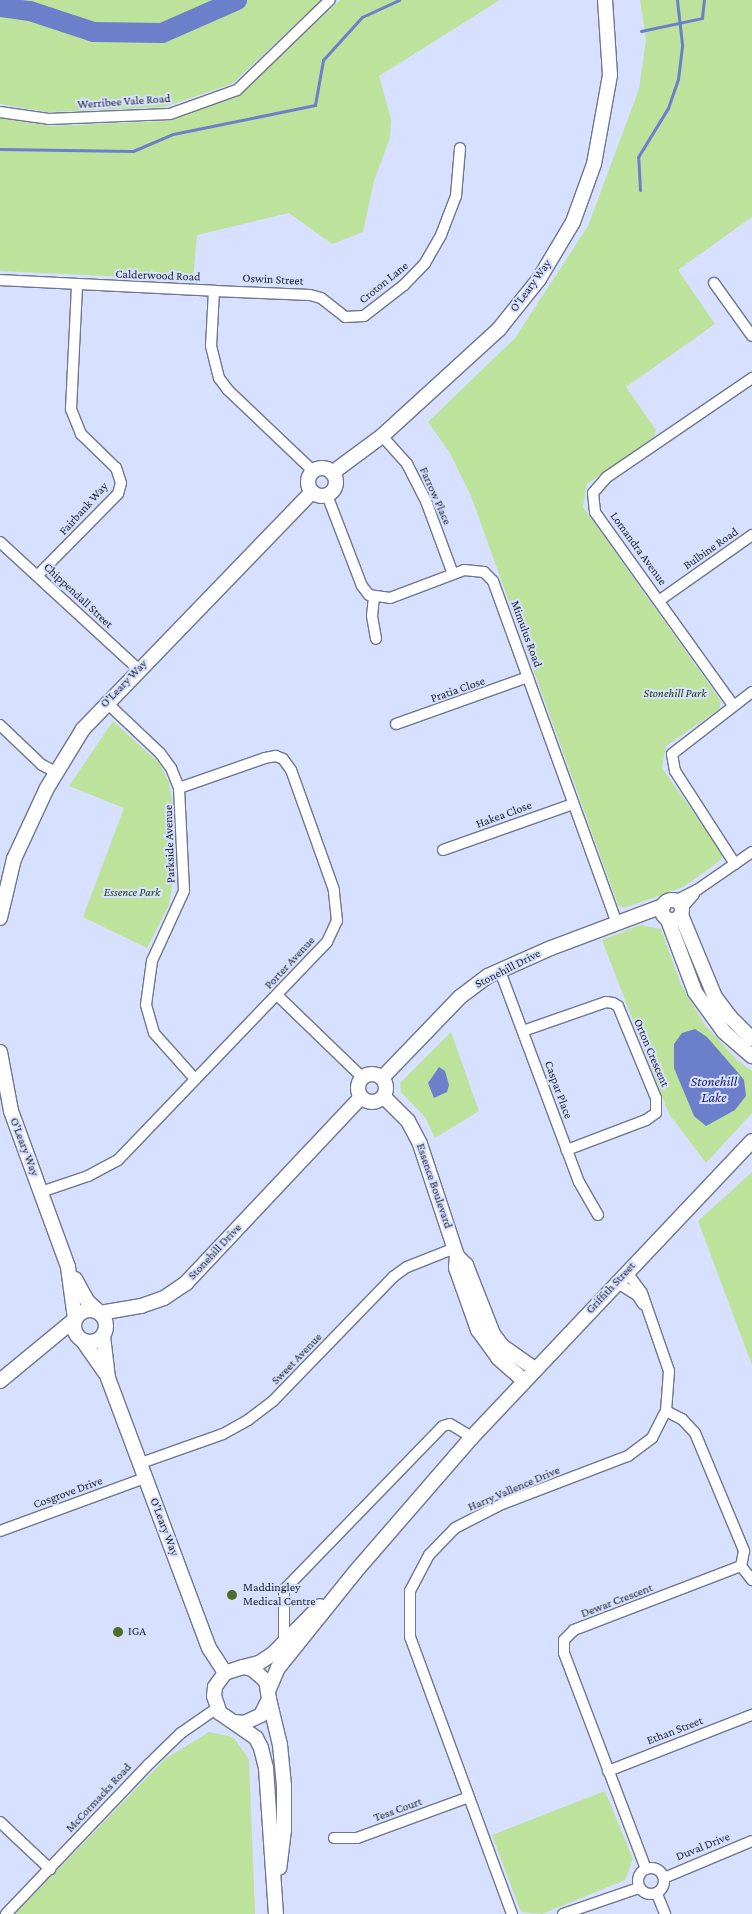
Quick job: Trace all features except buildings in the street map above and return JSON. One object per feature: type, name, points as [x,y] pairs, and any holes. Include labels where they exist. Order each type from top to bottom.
[{"type":"street","name":"Werribee Vale Road","points":[[0,112],[49,119],[170,114],[237,90],[330,0]]},
{"type":"street","name":"O'Leary Way","points":[[332,474],[382,436],[498,329],[539,279],[573,222],[594,164],[610,76],[605,0]]},
{"type":"street","name":"Croton Lane","points":[[352,318],[364,316],[404,285],[425,263],[441,235],[456,196],[460,148]]},
{"type":"street","name":"Calderwood Road","points":[[0,280],[77,286],[214,291],[211,346],[219,378],[228,390],[314,471]]},
{"type":"street","points":[[714,283],[752,336]]},
{"type":"street","name":"Fairbank Way","points":[[38,575],[118,494],[121,483],[116,468],[81,434],[71,409],[77,286]]},
{"type":"street","name":"Oswin Street","points":[[214,291],[310,295],[321,298],[339,314],[352,318]]},
{"type":"street","name":"Lomandra Avenue","points":[[733,705],[660,600],[595,512],[593,493],[607,477],[752,378]]},
{"type":"street","name":"Farrow Place","points":[[382,436],[407,464],[426,501],[453,574]]},
{"type":"street","points":[[324,468],[332,474],[336,484],[327,495],[312,492],[308,484],[314,471],[324,468]]},
{"type":"street","name":"O'Leary Way","points":[[0,918],[14,859],[56,772],[83,728],[138,669],[312,492]]},
{"type":"street","points":[[327,495],[362,586],[374,597],[372,616],[376,639]]},
{"type":"street","name":"Bulbine Road","points":[[660,600],[752,535]]},
{"type":"street","name":"Chippendall Street","points":[[0,542],[138,669]]},
{"type":"street","name":"Mimulus Road","points":[[374,597],[390,598],[453,574],[470,570],[489,575],[618,924]]},
{"type":"street","name":"Pratia Close","points":[[396,724],[528,677]]},
{"type":"street","points":[[735,864],[675,771],[672,754],[752,692]]},
{"type":"street","name":"Parkside Avenue","points":[[106,702],[160,753],[172,768],[180,788],[184,890],[152,961],[146,1005],[154,1033],[195,1079]]},
{"type":"street","points":[[0,725],[42,765],[56,772]]},
{"type":"street","name":"Porter Avenue","points":[[41,1192],[88,1176],[118,1160],[327,942],[337,921],[334,890],[291,770],[276,756],[265,758],[180,788]]},
{"type":"street","name":"Hakea Close","points":[[442,850],[573,804]]},
{"type":"street","points":[[672,911],[752,852]]},
{"type":"street","points":[[672,911],[716,997],[730,1017],[752,1039]]},
{"type":"street","points":[[672,911],[695,992],[724,1032],[752,1056]]},
{"type":"street","name":"Stonehill Drive","points":[[382,1078],[460,997],[500,971],[551,948],[637,917],[672,911]]},
{"type":"street","name":"Caspar Place","points":[[500,971],[579,1182],[598,1215]]},
{"type":"street","points":[[277,995],[363,1078]]},
{"type":"street","name":"Orton Crescent","points":[[523,1032],[606,1002],[612,1003],[618,1006],[656,1098],[656,1113],[646,1120],[567,1150]]},
{"type":"street","name":"O'Leary Way","points":[[0,1052],[11,1111],[68,1268]]},
{"type":"street","points":[[372,1074],[382,1078],[386,1085],[384,1097],[370,1102],[362,1097],[358,1087],[363,1078],[372,1074]]},
{"type":"street","name":"Stonehill Drive","points":[[141,1306],[164,1298],[186,1283],[362,1097]]},
{"type":"street","name":"Essence Boulevard","points":[[384,1097],[408,1121],[420,1144],[456,1252],[456,1268],[478,1330],[493,1352],[523,1380]]},
{"type":"street","name":"Griffith Street","points":[[269,1694],[278,1668],[356,1571],[472,1437],[534,1368],[752,1140]]},
{"type":"street","name":"Essence Boulevard","points":[[456,1252],[466,1264],[493,1334],[502,1346],[534,1368]]},
{"type":"street","name":"Sweet Avenue","points":[[141,1464],[223,1434],[248,1420],[273,1402],[393,1277],[407,1267],[456,1252]]},
{"type":"street","points":[[68,1268],[88,1302],[106,1322],[104,1334],[108,1378]]},
{"type":"street","points":[[68,1268],[75,1320],[74,1332],[108,1378]]},
{"type":"street","name":"Harry Vallence Drive","points":[[512,1914],[410,1637],[410,1591],[429,1555],[455,1528],[502,1504],[628,1456],[652,1438],[666,1411],[669,1371],[642,1293],[626,1271]]},
{"type":"street","name":"Harry Vallence Drive","points":[[616,1282],[637,1295],[649,1314]]},
{"type":"street","points":[[0,1381],[75,1320],[82,1311],[99,1312],[141,1306]]},
{"type":"street","points":[[42,1346],[81,1340],[92,1343],[141,1306]]},
{"type":"street","name":"O'Leary Way","points":[[108,1378],[209,1648],[225,1672]]},
{"type":"street","points":[[666,1411],[682,1420],[696,1433],[744,1551],[741,1566],[752,1580]]},
{"type":"street","points":[[284,1643],[284,1590],[443,1426],[450,1424],[472,1437]]},
{"type":"street","name":"Cosgrove Drive","points":[[0,1530],[145,1478]]},
{"type":"street","name":"Dewar Crescent","points":[[646,1869],[564,1653],[564,1640],[574,1630],[741,1566]]},
{"type":"street","name":"Griffith Street","points":[[242,1667],[259,1663],[284,1643],[356,1571]]},
{"type":"street","points":[[275,1896],[284,1830],[284,1786],[280,1745],[269,1694],[260,1674],[242,1667],[225,1672],[215,1687],[217,1708],[227,1719],[235,1722],[256,1738],[266,1768],[276,1914]]},
{"type":"street","points":[[235,1722],[253,1720],[261,1715],[269,1694]]},
{"type":"street","name":"McCormacks Road","points":[[6,1914],[181,1733],[217,1708]]},
{"type":"street","name":"Ethan Street","points":[[608,1771],[752,1715]]},
{"type":"street","name":"Tess Court","points":[[334,1838],[357,1838],[469,1798]]},
{"type":"street","points":[[0,1822],[50,1869]]},
{"type":"street","name":"Duval Drive","points":[[664,1878],[752,1841]]},
{"type":"street","points":[[646,1869],[655,1869],[664,1878],[663,1888],[657,1894],[647,1894],[639,1888],[638,1877],[646,1869]]},
{"type":"street","points":[[563,1914],[639,1888]]},
{"type":"street","points":[[657,1894],[665,1914]]},
{"type":"green space","points":[[0,0],[321,0],[232,84],[164,107],[48,112],[0,104]]},
{"type":"green space","points":[[340,0],[500,0],[379,76],[391,119],[390,138],[374,181],[363,232],[332,244],[289,213],[197,235],[193,280],[0,271],[0,118],[51,126],[167,121],[238,96]]},
{"type":"green space","name":"Stonehill Park","points":[[640,0],[752,0],[752,217],[678,270],[715,324],[626,387],[656,430],[654,437],[587,484],[583,507],[721,701],[719,709],[666,746],[662,768],[722,853],[721,860],[683,887],[624,908],[618,905],[471,496],[450,453],[428,422],[515,338],[588,226],[639,89],[646,40]]},
{"type":"green space","name":"Essence Park","points":[[113,721],[159,763],[169,782],[173,807],[174,873],[169,905],[147,948],[83,917],[124,808],[69,786]]},
{"type":"green space","points":[[640,925],[661,929],[681,985],[705,1025],[737,1060],[752,1071],[752,1113],[706,1163],[669,1114],[602,940]]},
{"type":"green space","points":[[451,1032],[479,1111],[435,1138],[425,1117],[401,1092],[400,1083]]},
{"type":"green space","points":[[752,1172],[752,1365],[698,1221]]},
{"type":"green space","points":[[209,1732],[233,1737],[249,1759],[255,1914],[15,1914],[165,1759]]},
{"type":"green space","points":[[605,1791],[633,1859],[625,1880],[542,1914],[521,1912],[492,1835]]},
{"type":"water","name":"Stonehill Lake","points":[[695,1029],[707,1037],[744,1080],[746,1096],[735,1110],[706,1126],[694,1116],[674,1068],[674,1044],[682,1033]]},
{"type":"water","points":[[439,1067],[445,1071],[449,1085],[447,1092],[434,1098],[428,1083]]},
{"type":"waterway","points":[[0,7],[30,11],[94,32],[162,33],[237,0]]},
{"type":"waterway","points":[[0,149],[133,151],[173,134],[315,105],[323,60],[362,17],[399,0]]},
{"type":"waterway","points":[[640,190],[638,157],[668,108],[678,79],[682,44],[677,0]]},
{"type":"waterway","points":[[641,31],[702,18],[704,0]]},
{"type":"place","name":"Maddingley Medical Centre","points":[[232,1595]]},
{"type":"place","name":"IGA","points":[[118,1632]]}]
